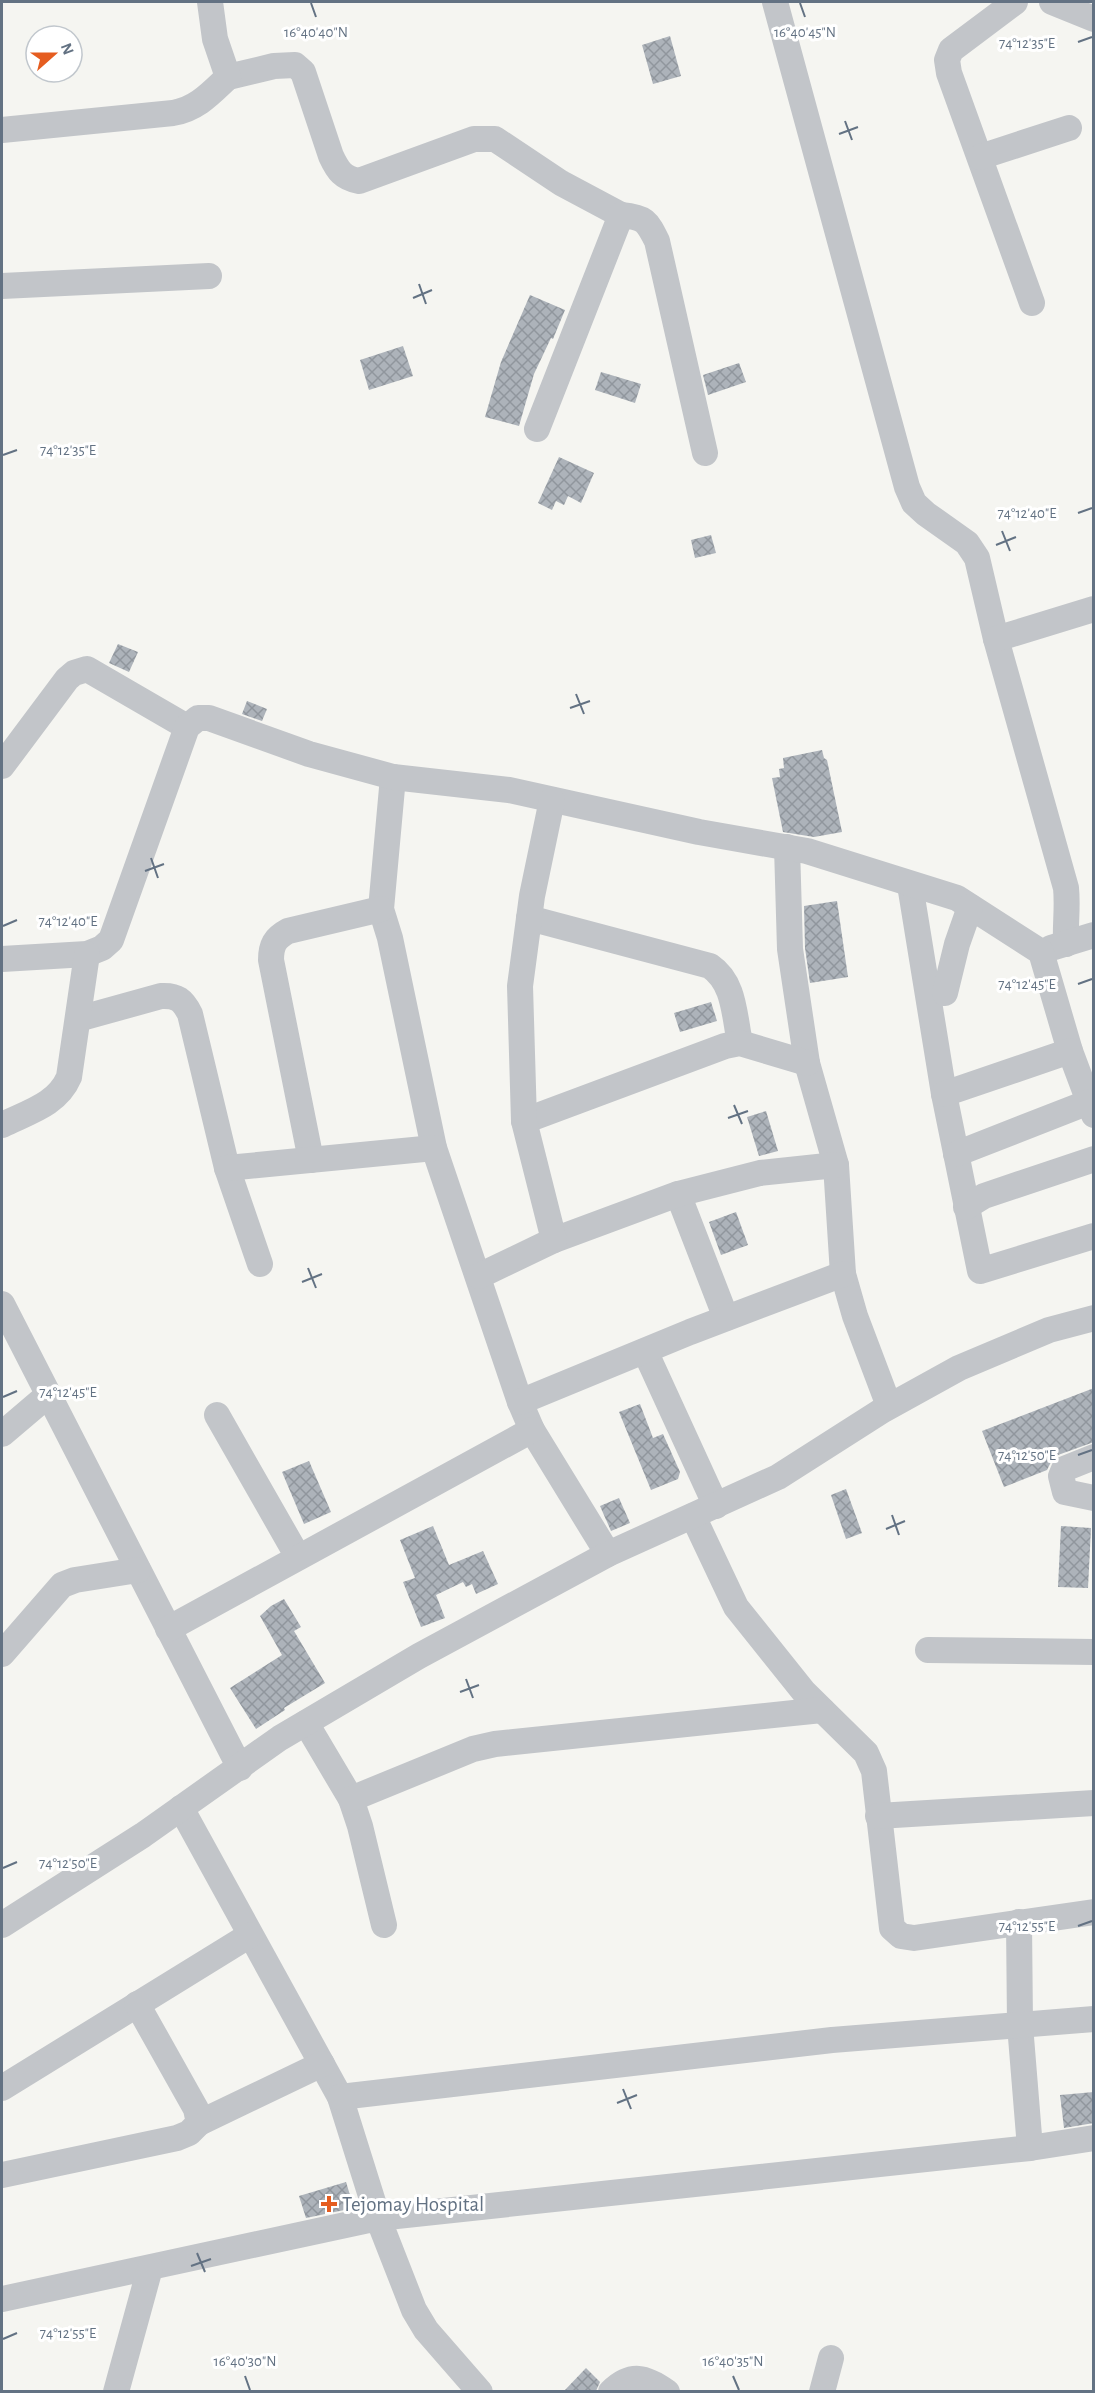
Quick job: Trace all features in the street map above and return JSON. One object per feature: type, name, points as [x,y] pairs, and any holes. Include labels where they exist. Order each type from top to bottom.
[{"type":"street","points":[[210,2],[215,39],[228,78]]},
{"type":"street","points":[[775,2],[907,487],[914,503],[967,543],[977,558],[996,639],[1066,888],[1068,909],[1065,920],[1066,944]]},
{"type":"street","points":[[1015,2],[951,51],[947,60],[949,73],[1032,303]]},
{"type":"street","points":[[1052,2],[1094,19]]},
{"type":"street","points":[[2,130],[188,111],[200,104],[228,78],[274,66],[295,65],[303,72],[336,169],[346,179],[359,181],[474,140],[495,139],[561,183],[621,215],[638,216],[648,224],[657,242],[705,453]]},
{"type":"street","points":[[980,157],[1069,128]]},
{"type":"street","points":[[537,429],[621,215]]},
{"type":"street","points":[[2,286],[209,276]]},
{"type":"street","points":[[996,639],[1094,609]]},
{"type":"street","points":[[2,765],[68,679],[74,673],[87,669],[187,727]]},
{"type":"street","points":[[2,959],[87,954],[102,948],[111,940],[187,727],[198,718],[209,718],[309,754],[393,777],[509,790],[699,832],[807,850],[876,871],[910,885],[957,898],[1041,952],[1070,1051],[1091,1109],[959,1166]]},
{"type":"street","points":[[393,777],[381,909],[390,938],[434,1148],[520,1402],[532,1430],[608,1554]]},
{"type":"street","points":[[552,800],[529,918],[520,986],[524,1121],[554,1240]]},
{"type":"street","points":[[788,847],[790,949],[807,1063],[836,1165],[843,1274],[855,1316],[889,1406]]},
{"type":"street","points":[[910,885],[944,1094],[959,1166],[975,1202],[980,1271],[1094,1236]]},
{"type":"street","points":[[945,993],[957,944],[970,907]]},
{"type":"street","points":[[311,1160],[271,960],[271,947],[277,937],[288,931],[381,909]]},
{"type":"street","points":[[529,918],[710,966],[721,973],[728,984],[740,1043]]},
{"type":"street","points":[[1041,952],[1094,935]]},
{"type":"street","points":[[2,1125],[54,1099],[64,1090],[69,1077],[87,954]]},
{"type":"street","points":[[78,1019],[161,996],[174,995],[184,1003],[190,1014],[227,1168],[260,1264]]},
{"type":"street","points":[[524,1121],[725,1046],[740,1043],[807,1063]]},
{"type":"street","points":[[944,1094],[1070,1051]]},
{"type":"street","points":[[227,1168],[434,1148]]},
{"type":"street","points":[[975,1202],[1094,1159]]},
{"type":"street","points":[[479,1276],[554,1240],[678,1194],[760,1173],[836,1165]]},
{"type":"street","points":[[678,1194],[726,1318]]},
{"type":"street","points":[[520,1402],[726,1318],[843,1274]]},
{"type":"street","points":[[2,1304],[240,1768]]},
{"type":"street","points":[[2,1925],[68,1884],[240,1768],[280,1738],[418,1656],[608,1554],[778,1477],[889,1406],[959,1368],[1056,1327],[1094,1318]]},
{"type":"street","points":[[645,1352],[716,1506]]},
{"type":"street","points":[[2,1434],[48,1395]]},
{"type":"street","points":[[217,1415],[298,1557]]},
{"type":"street","points":[[168,1629],[532,1430]]},
{"type":"street","points":[[1094,1457],[1064,1469],[1061,1476],[1065,1492],[1094,1498]]},
{"type":"street","points":[[693,1516],[736,1607],[804,1692],[866,1754],[874,1771],[892,1928],[901,1936],[914,1938],[1094,1912]]},
{"type":"street","points":[[2,1654],[62,1586],[75,1580],[138,1570]]},
{"type":"street","points":[[928,1650],[1094,1652]]},
{"type":"street","points":[[351,1799],[473,1749],[495,1743],[822,1710]]},
{"type":"street","points":[[306,1723],[351,1799],[384,1925]]},
{"type":"street","points":[[878,1816],[1094,1803]]},
{"type":"street","points":[[180,1808],[340,2097],[378,2218],[414,2310],[426,2330],[480,2391]]},
{"type":"street","points":[[1019,1922],[1020,2025],[1030,2148]]},
{"type":"street","points":[[2,2088],[250,1935]]},
{"type":"street","points":[[137,2004],[196,2109],[199,2122]]},
{"type":"street","points":[[340,2097],[832,2040],[1094,2019]]},
{"type":"street","points":[[2,2175],[177,2138],[189,2133],[199,2122],[322,2064]]},
{"type":"street","points":[[2,2299],[378,2218],[1030,2148],[1094,2138]]},
{"type":"street","points":[[116,2391],[150,2268]]},
{"type":"street","points":[[822,2391],[831,2358]]},
{"type":"street","points":[[611,2391],[632,2378],[651,2381],[667,2391]]},
{"type":"building","points":[[670,36],[681,76],[653,84],[642,45]]},
{"type":"building","points":[[530,295],[565,310],[553,339],[551,338],[534,374],[519,426],[485,417],[501,362]]},
{"type":"building","points":[[403,346],[413,376],[369,390],[360,360]]},
{"type":"building","points":[[739,363],[746,382],[708,395],[703,375]]},
{"type":"building","points":[[601,372],[641,384],[635,403],[595,390]]},
{"type":"building","points":[[559,457],[594,473],[581,503],[568,496],[564,505],[556,501],[552,510],[538,503]]},
{"type":"building","points":[[711,535],[716,553],[695,558],[691,540]]},
{"type":"building","points":[[118,644],[138,652],[129,672],[109,663]]},
{"type":"building","points":[[247,701],[267,709],[262,721],[242,714]]},
{"type":"building","points":[[822,750],[827,760],[842,832],[814,837],[783,832],[772,778],[780,777],[779,769],[784,768],[783,758]]},
{"type":"building","points":[[837,901],[848,977],[810,983],[805,948],[804,906]]},
{"type":"building","points":[[711,1002],[717,1021],[680,1032],[674,1013]]},
{"type":"building","points":[[766,1111],[778,1151],[759,1156],[747,1117]]},
{"type":"building","points":[[736,1212],[748,1245],[721,1255],[709,1222]]},
{"type":"building","points":[[1094,1388],[1094,1442],[1058,1455],[1047,1470],[1004,1487],[982,1431]]},
{"type":"building","points":[[640,1404],[653,1438],[663,1434],[680,1472],[678,1479],[651,1490],[619,1412]]},
{"type":"building","points":[[309,1461],[331,1512],[304,1524],[282,1472]]},
{"type":"building","points":[[846,1489],[862,1533],[846,1539],[831,1495]]},
{"type":"building","points":[[619,1498],[630,1523],[611,1531],[600,1506]]},
{"type":"building","points":[[433,1526],[449,1565],[483,1551],[498,1584],[476,1594],[472,1584],[466,1587],[463,1582],[436,1595],[445,1618],[421,1627],[403,1582],[415,1578],[400,1540]]},
{"type":"building","points":[[1061,1526],[1091,1528],[1088,1588],[1058,1587]]},
{"type":"building","points":[[284,1599],[301,1627],[294,1631],[325,1683],[284,1708],[285,1710],[256,1729],[230,1688],[282,1655],[260,1616],[271,1606]]},
{"type":"building","points":[[1094,2092],[1094,2123],[1064,2128],[1060,2095]]},
{"type":"building","points":[[346,2182],[354,2208],[306,2218],[299,2196]]},
{"type":"building","points":[[586,2368],[600,2382],[596,2391],[564,2391]]},
{"type":"place","name":"Tejomay Hospital","points":[[329,2204]]}]
